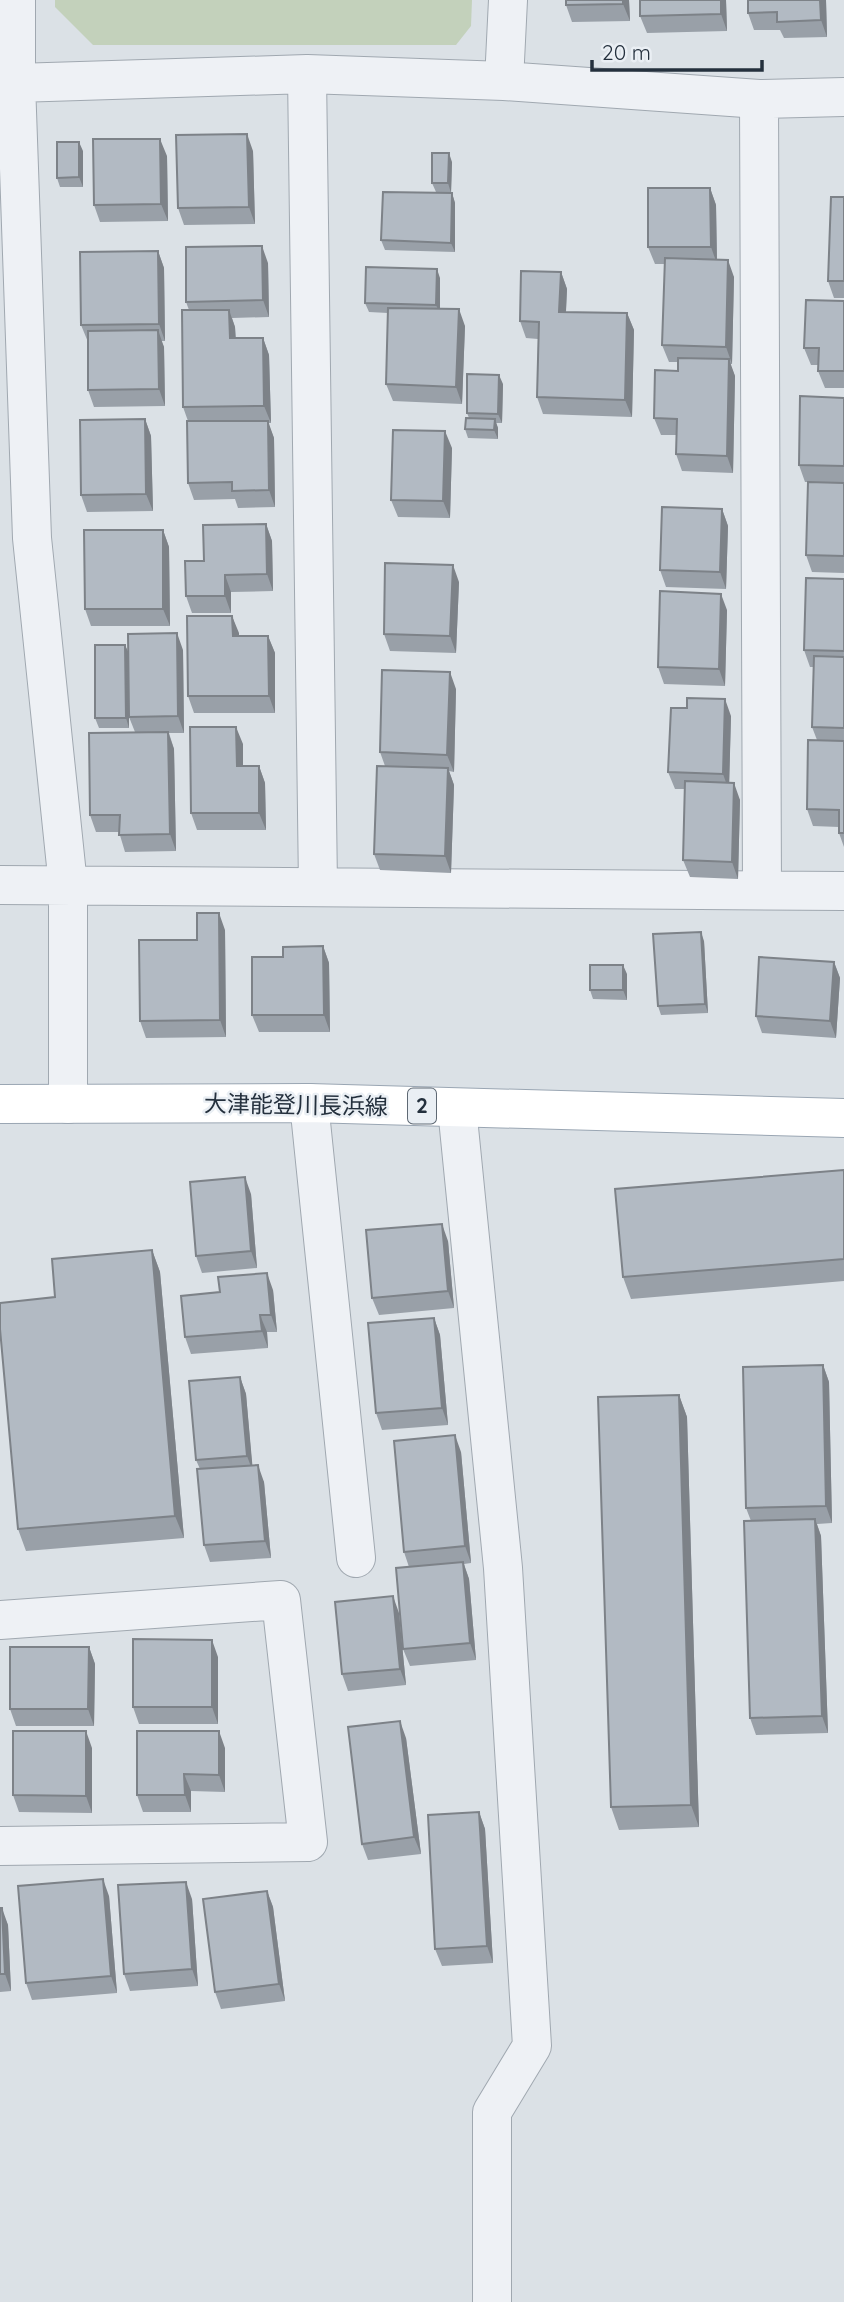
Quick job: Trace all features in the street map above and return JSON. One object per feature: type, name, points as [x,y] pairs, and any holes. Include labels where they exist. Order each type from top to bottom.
[{"type":"main road","name":"大津能登川長浜線","points":[[0,1104],[309,1103],[844,1118]]},
{"type":"street","points":[[16,0],[16,83],[10,209],[16,538],[68,885],[68,1104]]},
{"type":"street","points":[[504,81],[508,0]]},
{"type":"street","points":[[16,83],[307,75],[504,81],[759,99],[844,97]]},
{"type":"street","points":[[307,75],[318,886]]},
{"type":"street","points":[[759,99],[762,890]]},
{"type":"street","points":[[0,885],[844,891]]},
{"type":"street","points":[[309,1103],[356,1558]]},
{"type":"street","points":[[457,1108],[503,1568],[531,2046],[492,2112],[492,2302]]},
{"type":"street","points":[[0,1620],[281,1600],[308,1842],[0,1846]]},
{"type":"green space","points":[[55,0],[472,0],[471,26],[456,45],[93,45],[55,7]]},
{"type":"building","points":[[566,0],[623,0],[623,4],[566,5]]},
{"type":"building","points":[[640,0],[721,0],[721,14],[640,16]]},
{"type":"building","points":[[748,0],[820,0],[821,20],[777,22],[777,12],[748,13]]},
{"type":"building","points":[[247,134],[249,207],[178,208],[176,135]]},
{"type":"building","points":[[93,139],[160,139],[161,204],[94,205]]},
{"type":"building","points":[[57,142],[79,142],[79,177],[57,178]]},
{"type":"building","points":[[432,153],[449,153],[448,183],[432,183]]},
{"type":"building","points":[[648,188],[710,188],[711,247],[648,247]]},
{"type":"building","points":[[383,192],[452,193],[451,243],[381,240]]},
{"type":"building","points":[[831,197],[844,197],[844,281],[828,281]]},
{"type":"building","points":[[262,246],[263,300],[186,302],[186,247]]},
{"type":"building","points":[[158,251],[159,324],[81,325],[80,252]]},
{"type":"building","points":[[665,258],[728,260],[726,347],[662,345]]},
{"type":"building","points":[[366,267],[437,269],[436,305],[365,303]]},
{"type":"building","points":[[521,271],[561,272],[559,312],[627,313],[625,400],[537,397],[539,322],[520,321]]},
{"type":"building","points":[[806,300],[844,301],[844,371],[818,371],[819,348],[804,348]]},
{"type":"building","points":[[388,308],[459,309],[456,387],[386,384]]},
{"type":"building","points":[[182,310],[229,310],[230,338],[263,338],[264,406],[183,407]]},
{"type":"building","points":[[158,330],[159,389],[88,390],[88,331]]},
{"type":"building","points":[[678,358],[729,359],[727,456],[676,454],[677,419],[654,418],[655,370],[678,371]]},
{"type":"building","points":[[467,374],[499,375],[498,414],[467,413]]},
{"type":"building","points":[[800,396],[844,398],[844,466],[799,465]]},
{"type":"building","points":[[466,418],[495,419],[494,430],[465,429]]},
{"type":"building","points":[[145,419],[146,494],[81,495],[80,420]]},
{"type":"building","points":[[187,421],[268,421],[269,490],[232,491],[232,482],[188,483]]},
{"type":"building","points":[[393,430],[445,431],[443,501],[391,500]]},
{"type":"building","points":[[808,482],[844,483],[844,556],[806,555]]},
{"type":"building","points":[[662,507],[722,509],[720,572],[660,570]]},
{"type":"building","points":[[266,524],[267,574],[225,575],[225,596],[186,596],[185,561],[204,561],[203,525]]},
{"type":"building","points":[[84,530],[163,530],[163,609],[85,609]]},
{"type":"building","points":[[385,563],[453,565],[450,636],[384,634]]},
{"type":"building","points":[[806,578],[844,579],[844,651],[804,650]]},
{"type":"building","points":[[660,591],[721,594],[719,669],[658,667]]},
{"type":"building","points":[[187,616],[232,616],[233,636],[268,636],[269,696],[188,696]]},
{"type":"building","points":[[177,633],[178,716],[129,717],[128,634]]},
{"type":"building","points":[[95,645],[125,645],[126,718],[95,718]]},
{"type":"building","points":[[814,656],[844,657],[844,728],[812,727]]},
{"type":"building","points":[[382,670],[450,672],[447,755],[380,752]]},
{"type":"building","points":[[687,698],[725,699],[723,774],[668,772],[671,708],[687,708]]},
{"type":"building","points":[[190,727],[236,727],[237,766],[259,766],[259,813],[191,813]]},
{"type":"building","points":[[168,732],[170,834],[119,835],[120,815],[90,815],[89,733]]},
{"type":"building","points":[[808,740],[844,741],[844,833],[839,833],[839,810],[807,809]]},
{"type":"building","points":[[377,766],[448,768],[445,856],[374,854]]},
{"type":"building","points":[[685,781],[734,783],[732,862],[683,860]]},
{"type":"building","points":[[197,913],[219,913],[220,1020],[140,1021],[139,940],[197,940]]},
{"type":"building","points":[[701,932],[705,1004],[658,1006],[653,934]]},
{"type":"building","points":[[323,946],[324,1015],[252,1015],[252,957],[283,957],[283,947]]},
{"type":"building","points":[[759,957],[834,962],[830,1021],[756,1016]]},
{"type":"building","points":[[590,965],[623,965],[623,990],[590,990]]},
{"type":"building","points":[[844,1170],[844,1259],[623,1277],[615,1189]]},
{"type":"building","points":[[245,1177],[251,1251],[196,1256],[190,1182]]},
{"type":"building","points":[[442,1224],[448,1291],[372,1298],[366,1230]]},
{"type":"building","points":[[152,1250],[175,1516],[18,1529],[0,1303],[55,1297],[52,1259]]},
{"type":"building","points":[[267,1273],[271,1315],[260,1315],[262,1331],[185,1337],[181,1296],[220,1292],[218,1277]]},
{"type":"building","points":[[434,1318],[442,1408],[376,1413],[368,1323]]},
{"type":"building","points":[[823,1365],[826,1506],[746,1508],[743,1367]]},
{"type":"building","points":[[240,1377],[247,1456],[196,1460],[189,1381]]},
{"type":"building","points":[[679,1395],[691,1805],[611,1807],[598,1397]]},
{"type":"building","points":[[455,1435],[465,1546],[404,1552],[394,1441]]},
{"type":"building","points":[[258,1465],[265,1541],[204,1545],[197,1469]]},
{"type":"building","points":[[815,1519],[822,1716],[750,1718],[744,1521]]},
{"type":"building","points":[[463,1562],[470,1643],[403,1649],[396,1568]]},
{"type":"building","points":[[393,1596],[400,1669],[342,1674],[335,1602]]},
{"type":"building","points":[[133,1639],[212,1640],[212,1707],[133,1707]]},
{"type":"building","points":[[10,1647],[89,1647],[88,1709],[10,1709]]},
{"type":"building","points":[[400,1721],[414,1837],[362,1844],[348,1727]]},
{"type":"building","points":[[13,1731],[86,1731],[86,1796],[13,1795]]},
{"type":"building","points":[[137,1731],[219,1731],[219,1775],[184,1774],[185,1795],[137,1795]]},
{"type":"building","points":[[479,1812],[487,1946],[435,1949],[428,1815]]},
{"type":"building","points":[[103,1879],[111,1976],[26,1983],[18,1886]]},
{"type":"building","points":[[186,1882],[192,1969],[124,1974],[118,1885]]},
{"type":"building","points":[[267,1891],[279,1984],[215,1992],[203,1899]]},
{"type":"building","points":[[2,1908],[5,1974],[0,1974]]}]
